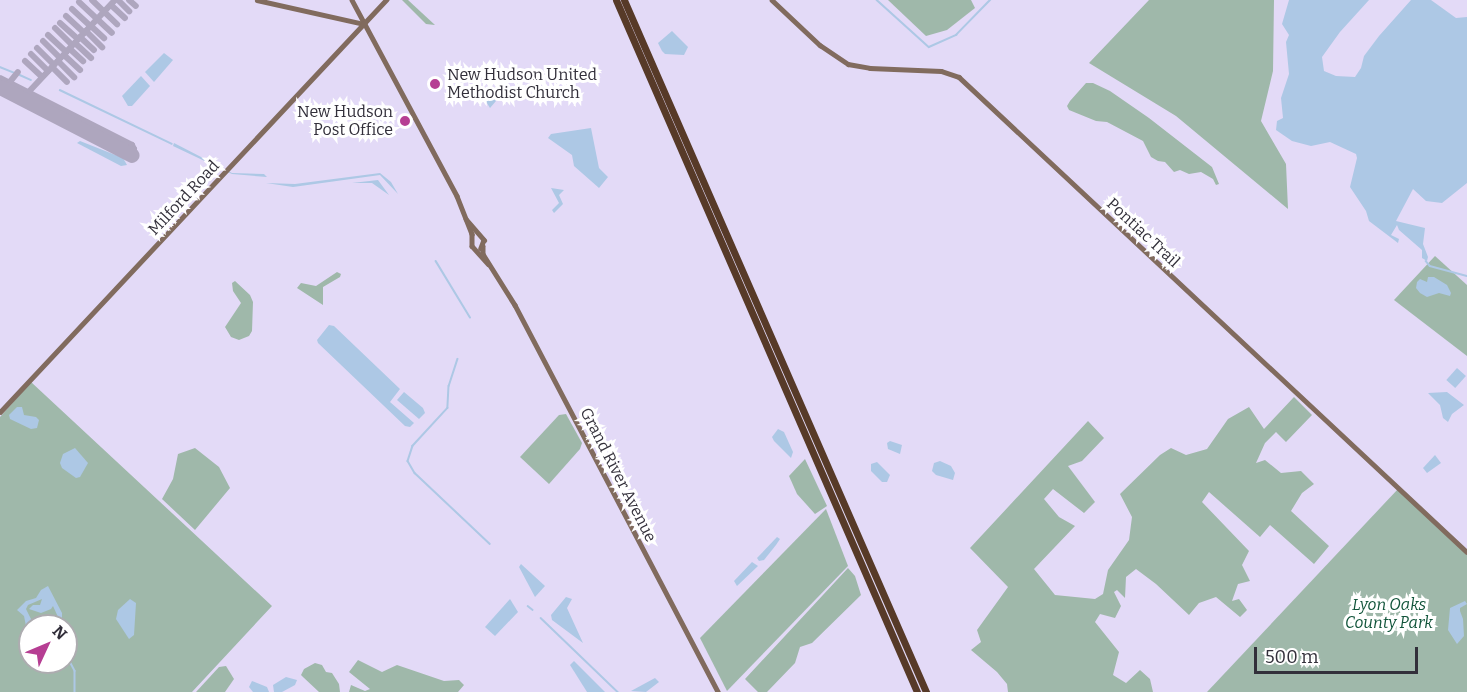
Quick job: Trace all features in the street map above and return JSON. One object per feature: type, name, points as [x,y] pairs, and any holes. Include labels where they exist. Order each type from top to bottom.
[{"type":"highway","points":[[616,0],[917,692]]},
{"type":"highway","points":[[624,0],[926,692]]},
{"type":"main road","points":[[257,0],[364,24]]},
{"type":"main road","points":[[352,0],[466,219],[484,240],[483,246],[475,249],[471,244],[472,238],[466,219]]},
{"type":"main road","name":"Milford Road","points":[[0,412],[386,0]]},
{"type":"main road","name":"Pontiac Trail","points":[[772,0],[820,45],[843,62],[870,68],[941,71],[959,77],[1467,552]]},
{"type":"main road","points":[[472,238],[479,236]]},
{"type":"main road","name":"Grand River Avenue","points":[[483,246],[483,254],[495,270],[566,399],[718,692]]},
{"type":"main road","name":"Grand River Avenue","points":[[475,249],[495,270]]},
{"type":"green space","points":[[402,0],[408,0],[435,25],[426,24]]},
{"type":"green space","points":[[888,0],[971,0],[975,8],[947,30],[926,36]]},
{"type":"green space","points":[[1149,0],[1274,0],[1273,71],[1261,121],[1286,164],[1288,209],[1176,116],[1089,63]]},
{"type":"green space","points":[[1086,83],[1093,83],[1110,91],[1149,118],[1212,167],[1219,184],[1216,185],[1213,179],[1201,172],[1189,174],[1180,170],[1174,172],[1165,162],[1151,157],[1143,141],[1107,122],[1096,121],[1069,110],[1067,106],[1070,101]]},
{"type":"green space","points":[[1435,256],[1467,285],[1467,356],[1394,300]]},
{"type":"green space","points":[[337,272],[341,274],[340,277],[323,287],[323,305],[297,288],[301,283],[316,286]]},
{"type":"green space","points":[[235,281],[250,295],[253,302],[252,331],[249,336],[239,340],[231,337],[225,327],[241,303],[233,291],[232,283]]},
{"type":"green space","points":[[31,382],[272,606],[192,692],[0,692],[0,417]]},
{"type":"green space","points":[[1294,397],[1312,415],[1286,442],[1276,432],[1265,443],[1256,463],[1265,460],[1281,473],[1301,471],[1314,484],[1302,493],[1291,511],[1329,546],[1314,564],[1270,525],[1260,537],[1209,492],[1202,502],[1249,551],[1242,565],[1250,581],[1238,584],[1232,601],[1239,599],[1247,610],[1240,617],[1216,597],[1199,603],[1189,615],[1136,569],[1126,577],[1125,598],[1117,590],[1114,592],[1121,606],[1115,618],[1100,614],[1095,622],[1119,652],[1113,675],[1126,683],[1140,670],[1150,679],[1153,692],[1008,692],[1007,684],[997,672],[971,650],[981,642],[977,630],[1008,587],[970,548],[1088,421],[1104,438],[1082,461],[1068,466],[1095,502],[1084,513],[1053,489],[1044,499],[1059,517],[1075,526],[1034,569],[1055,595],[1095,599],[1103,594],[1108,570],[1129,540],[1132,517],[1120,494],[1160,455],[1171,448],[1186,455],[1207,449],[1228,419],[1249,407],[1264,429]]},
{"type":"green space","points":[[566,414],[582,443],[580,449],[549,484],[520,457],[559,415]]},
{"type":"green space","points":[[195,448],[219,467],[230,488],[195,530],[162,499],[173,479],[178,454]]},
{"type":"green space","points":[[805,459],[827,506],[815,514],[797,494],[789,476]]},
{"type":"green space","name":"Lyon Oaks County Park","points":[[1398,489],[1467,553],[1467,692],[1207,692]]},
{"type":"green space","points":[[826,509],[848,566],[727,691],[700,638]]},
{"type":"green space","points":[[848,568],[855,576],[861,595],[812,643],[800,647],[795,663],[767,692],[758,692],[745,679]]},
{"type":"green space","points":[[358,660],[382,672],[397,665],[444,681],[459,680],[464,685],[458,692],[349,692],[351,685],[365,691],[370,689],[349,672]]},
{"type":"green space","points":[[315,663],[322,665],[326,672],[332,673],[339,684],[340,692],[319,692],[301,675],[304,669]]},
{"type":"green space","points":[[226,666],[234,679],[225,692],[196,692],[219,667]]},
{"type":"water","points":[[1289,0],[1369,0],[1340,32],[1322,57],[1324,71],[1336,76],[1355,77],[1361,68],[1364,56],[1411,0],[1431,0],[1456,18],[1467,17],[1467,183],[1442,203],[1426,201],[1413,189],[1396,221],[1425,228],[1423,244],[1428,257],[1427,261],[1422,258],[1422,250],[1399,230],[1397,225],[1391,235],[1399,239],[1398,243],[1369,221],[1366,211],[1350,187],[1356,154],[1330,142],[1311,146],[1292,141],[1276,130],[1277,121],[1283,118],[1281,98],[1289,74],[1286,42],[1289,35],[1282,24]]},
{"type":"water","points":[[672,31],[688,47],[684,55],[665,54],[658,43]]},
{"type":"water","points":[[164,53],[173,60],[154,82],[145,72]]},
{"type":"water","points":[[141,76],[150,86],[132,106],[128,106],[122,96]]},
{"type":"water","points":[[486,90],[496,101],[490,108],[482,95]]},
{"type":"water","points":[[591,128],[599,168],[608,177],[599,188],[574,166],[572,155],[548,138],[551,134]]},
{"type":"water","points":[[80,141],[123,158],[127,165],[121,166],[77,143]]},
{"type":"water","points":[[174,143],[232,173],[264,174],[267,177],[232,174],[173,146]]},
{"type":"water","points":[[380,173],[391,182],[398,194],[380,175],[293,187],[266,183],[295,184]]},
{"type":"water","points":[[378,180],[389,195],[372,183],[352,183]]},
{"type":"water","points":[[551,188],[564,190],[559,195],[563,204],[554,213],[552,210],[559,203]]},
{"type":"water","points":[[1428,277],[1434,277],[1447,285],[1450,296],[1439,293],[1427,297],[1420,293],[1416,288],[1417,282],[1420,279],[1427,282]]},
{"type":"water","points":[[329,325],[334,326],[400,389],[390,402],[414,423],[410,427],[405,426],[318,343],[317,340]]},
{"type":"water","points":[[1457,368],[1466,376],[1455,388],[1446,380]]},
{"type":"water","points":[[404,392],[423,408],[425,413],[419,419],[397,400]]},
{"type":"water","points":[[1447,392],[1464,405],[1452,414],[1448,422],[1443,418],[1440,405],[1428,393]]},
{"type":"water","points":[[17,407],[22,407],[24,415],[36,417],[39,420],[37,428],[31,429],[10,419],[9,415]]},
{"type":"water","points":[[778,429],[784,432],[793,452],[791,458],[772,437]]},
{"type":"water","points":[[890,441],[902,445],[900,454],[888,449],[887,443]]},
{"type":"water","points":[[75,448],[88,463],[80,477],[76,478],[62,468],[60,463],[63,454]]},
{"type":"water","points":[[1435,455],[1441,463],[1427,473],[1423,468]]},
{"type":"water","points":[[940,461],[951,466],[955,473],[953,480],[936,475],[932,471],[934,463]]},
{"type":"water","points":[[877,462],[890,475],[887,482],[882,482],[871,471],[871,464]]},
{"type":"water","points":[[777,537],[780,539],[776,545],[764,560],[759,561],[757,558]]},
{"type":"water","points":[[752,562],[758,566],[737,586],[734,581]]},
{"type":"water","points":[[521,564],[545,586],[535,597],[519,567]]},
{"type":"water","points":[[48,586],[62,614],[57,614],[53,606],[41,613],[29,609],[33,605],[40,605],[42,599],[28,605],[26,609],[28,614],[22,614],[17,610],[26,601],[36,598],[41,590]]},
{"type":"water","points":[[566,597],[572,599],[567,608],[583,643],[552,620],[551,615]]},
{"type":"water","points":[[130,599],[136,603],[134,635],[129,639],[116,619],[118,610]]},
{"type":"water","points":[[510,599],[518,612],[495,636],[485,627]]},
{"type":"water","points":[[1465,601],[1467,604],[1460,608],[1464,636],[1457,644],[1448,630],[1450,608]]},
{"type":"water","points":[[574,661],[605,692],[587,692],[570,665]]},
{"type":"water","points":[[286,677],[297,680],[295,685],[282,692],[274,692],[273,685]]},
{"type":"water","points":[[655,678],[659,682],[646,692],[631,691]]},
{"type":"water","points":[[252,681],[267,687],[269,692],[253,692],[249,687]]},
{"type":"waterway","points":[[877,0],[929,47],[956,35],[990,0]]},
{"type":"waterway","points":[[0,67],[15,73]]},
{"type":"waterway","points":[[20,75],[31,80]]},
{"type":"waterway","points":[[60,90],[172,144]]},
{"type":"waterway","points":[[436,261],[470,317]]},
{"type":"waterway","points":[[1426,261],[1430,266],[1467,276]]},
{"type":"waterway","points":[[458,359],[449,386],[448,408],[413,446],[408,461],[415,473],[490,544]]},
{"type":"waterway","points":[[528,606],[533,610]]},
{"type":"waterway","points":[[541,618],[618,692]]},
{"type":"waterway","points":[[75,674],[75,692]]},
{"type":"taxiway","points":[[92,0],[117,24]]},
{"type":"taxiway","points":[[22,99],[115,0]]},
{"type":"taxiway","points":[[118,0],[129,11]]},
{"type":"taxiway","points":[[129,0],[136,6]]},
{"type":"taxiway","points":[[79,2],[112,33]]},
{"type":"taxiway","points":[[111,5],[125,18]]},
{"type":"taxiway","points":[[72,9],[90,26]]},
{"type":"taxiway","points":[[66,16],[84,33]]},
{"type":"taxiway","points":[[60,23],[78,39]]},
{"type":"taxiway","points":[[91,26],[104,38]]},
{"type":"taxiway","points":[[55,28],[72,45]]},
{"type":"taxiway","points":[[86,31],[102,47]]},
{"type":"taxiway","points":[[48,35],[66,52]]},
{"type":"taxiway","points":[[80,37],[94,50]]},
{"type":"taxiway","points":[[43,41],[60,58]]},
{"type":"taxiway","points":[[75,43],[91,58]]},
{"type":"taxiway","points":[[37,48],[54,65]]},
{"type":"taxiway","points":[[70,49],[83,61]]},
{"type":"taxiway","points":[[31,54],[48,71]]},
{"type":"taxiway","points":[[64,55],[80,70]]},
{"type":"taxiway","points":[[25,61],[42,77]]},
{"type":"taxiway","points":[[58,61],[74,77]]},
{"type":"taxiway","points":[[52,67],[67,82]]},
{"type":"taxiway","points":[[9,83],[18,72]]},
{"type":"taxiway","points":[[0,78],[132,145],[134,149],[131,155]]},
{"type":"runway","points":[[0,87],[132,155]]},
{"type":"place","name":"New Hudson United Methodist Church","points":[[435,84]]},
{"type":"place","name":"New Hudson Post Office","points":[[405,121]]}]
